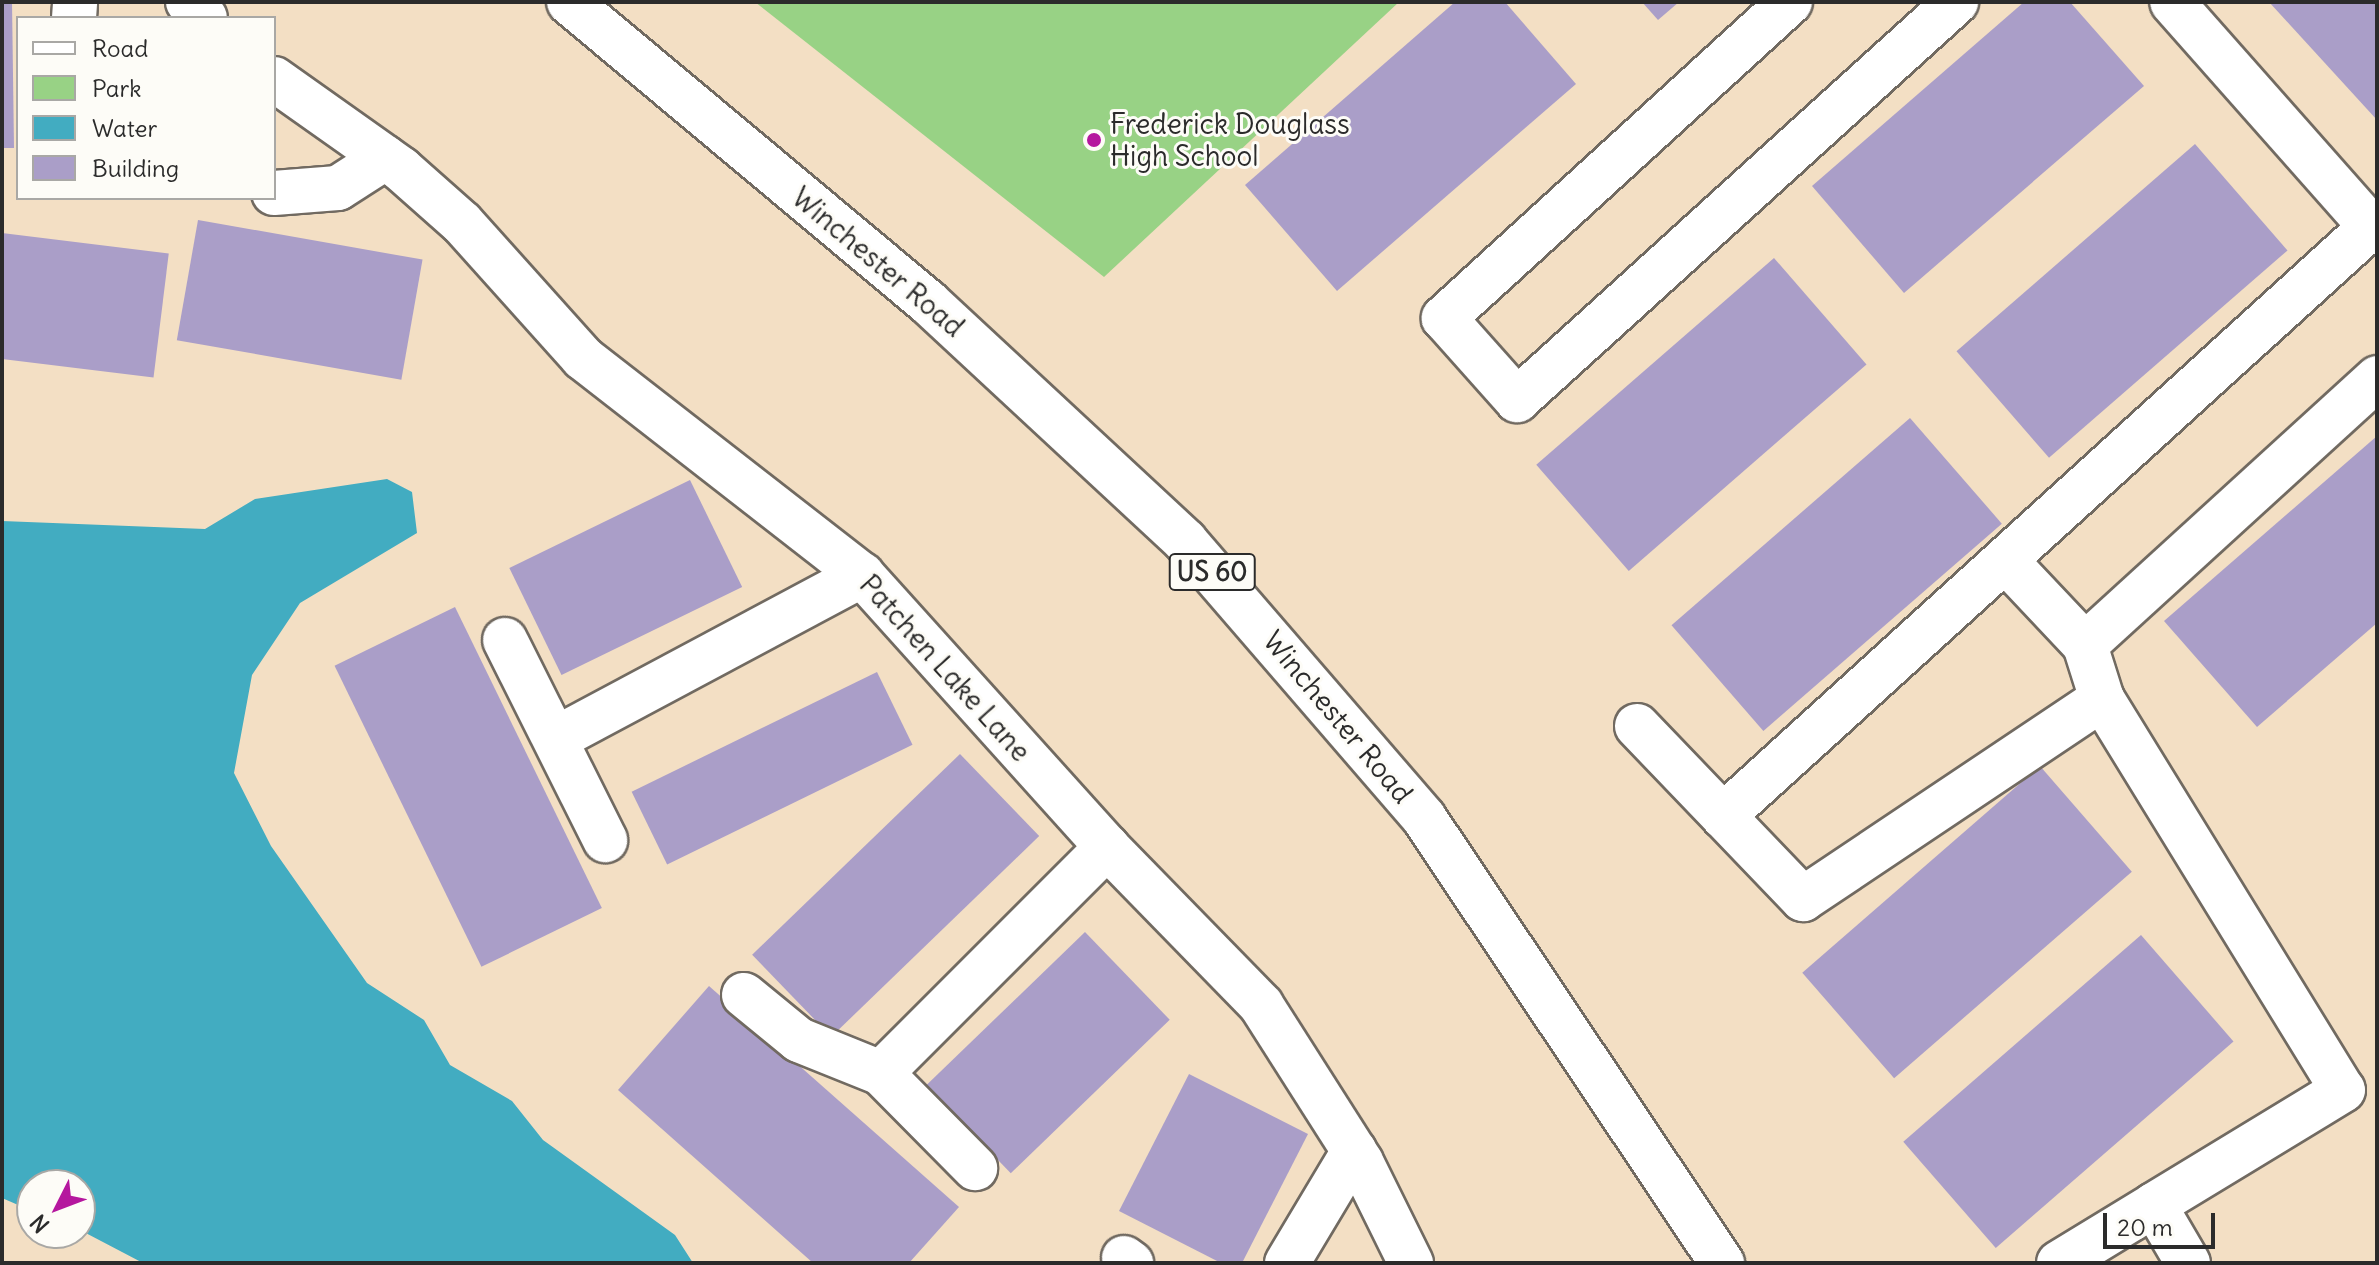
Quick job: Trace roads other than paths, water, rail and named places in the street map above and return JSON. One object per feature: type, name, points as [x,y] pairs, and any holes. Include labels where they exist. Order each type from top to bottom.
[{"type":"main road","points":[[188,2],[203,16]]},
{"type":"main road","name":"Winchester Road","points":[[569,2],[929,303],[1185,541],[1424,818],[1722,1263]]},
{"type":"main road","points":[[1790,2],[1444,318],[1517,400],[1956,2]]},
{"type":"main road","points":[[1723,816],[2374,231],[2172,2]]},
{"type":"main road","name":"Patchen Lake Lane","points":[[276,80],[385,158],[462,223],[583,358],[862,575],[1107,847],[1261,1005],[1354,1151],[1411,1263]]},
{"type":"main road","points":[[276,193],[338,188],[385,158]]},
{"type":"main road","points":[[2085,645],[2377,378]]},
{"type":"main road","points":[[2005,560],[2085,645],[2102,699],[2343,1090],[2059,1263]]},
{"type":"main road","points":[[557,738],[862,575]]},
{"type":"main road","points":[[505,640],[557,738],[605,840]]},
{"type":"main road","points":[[1637,726],[1803,899],[2102,699]]},
{"type":"main road","points":[[881,1073],[1107,847]]},
{"type":"main road","points":[[744,995],[799,1040],[881,1073],[975,1168]]},
{"type":"main road","points":[[1287,1263],[1354,1151]]},
{"type":"main road","points":[[2154,1205],[2188,1263]]},
{"type":"water","points":[[387,479],[412,492],[417,533],[300,603],[252,675],[234,773],[271,846],[367,983],[424,1020],[450,1065],[512,1101],[543,1140],[675,1235],[693,1263],[143,1263],[96,1238],[96,1169],[16,1169],[16,1204],[2,1198],[2,521],[205,529],[255,499]]},
{"type":"place","name":"Frederick Douglass High School","points":[[1094,140]]}]
